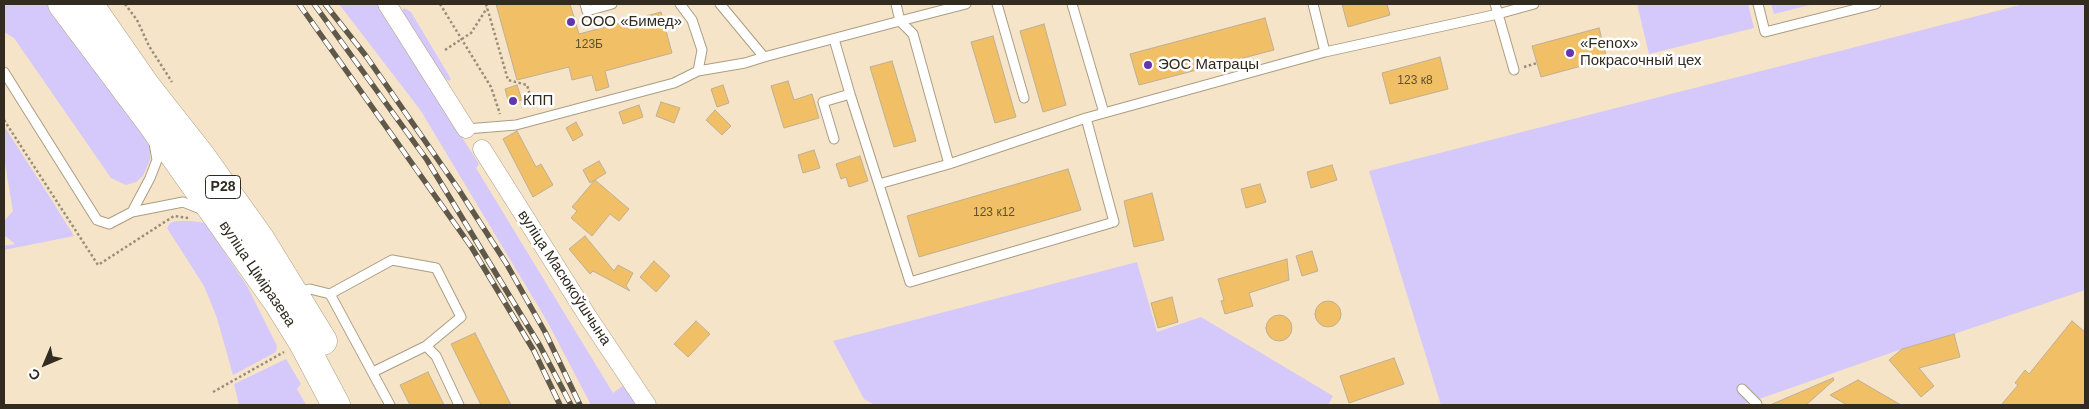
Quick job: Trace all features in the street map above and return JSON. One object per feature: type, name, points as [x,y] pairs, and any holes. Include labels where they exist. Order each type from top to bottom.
[{"type":"main road","name":"вуліца Ціміразева","points":[[62,4],[96,32],[146,86],[228,194],[295,292],[318,331],[355,405]]},
{"type":"main road","name":"вуліца Ціміразева","points":[[89,4],[96,32],[149,120],[302,341],[336,405]]},
{"type":"street","points":[[387,4],[466,129]]},
{"type":"street","name":"вуліца Масюкоўшчына","points":[[482,149],[588,317],[647,405]]},
{"type":"lane","points":[[585,4],[587,10],[612,4]]},
{"type":"lane","points":[[680,4],[692,20],[702,50],[698,71]]},
{"type":"lane","points":[[720,4],[764,57]]},
{"type":"lane","points":[[896,4],[900,21],[913,34],[949,164]]},
{"type":"lane","points":[[466,129],[516,125],[674,83],[698,71],[746,62],[966,4]]},
{"type":"lane","points":[[997,4],[1024,98]]},
{"type":"lane","points":[[1072,4],[1104,112]]},
{"type":"lane","points":[[1313,4],[1325,52]]},
{"type":"lane","points":[[1495,4],[1514,70]]},
{"type":"lane","points":[[879,184],[949,164],[1104,112],[1325,52],[1498,14],[1534,4]]},
{"type":"lane","points":[[1758,4],[1765,32],[1876,4]]},
{"type":"lane","points":[[834,39],[910,282],[1114,222],[1086,118]]},
{"type":"lane","points":[[4,72],[97,220],[109,224],[132,212],[183,202],[201,209],[220,220]]},
{"type":"lane","points":[[834,139],[823,102],[850,94]]},
{"type":"lane","points":[[132,212],[157,160],[149,120]]},
{"type":"lane","points":[[295,292],[310,289],[330,294],[392,260],[436,268],[461,317],[426,346],[373,372]]},
{"type":"lane","points":[[330,294],[390,405]]},
{"type":"lane","points":[[426,346],[436,356],[459,405]]},
{"type":"lane","points":[[1742,389],[1758,404]]},
{"type":"path","points":[[125,4],[137,20],[148,46],[173,84]]},
{"type":"path","points":[[440,4],[491,87],[504,126]]},
{"type":"path","points":[[445,50],[471,33],[487,6]]},
{"type":"path","points":[[487,6],[508,80],[527,85],[537,119]]},
{"type":"path","points":[[4,120],[98,266],[174,216],[192,219]]},
{"type":"path","points":[[213,392],[285,352]]},
{"type":"shaded area","points":[[4,4],[53,4],[132,115],[150,148],[150,160],[143,176],[136,182],[126,185],[111,178],[14,38],[4,32]]},
{"type":"shaded area","points":[[339,4],[377,4],[479,164],[476,168],[613,393],[624,385],[637,405],[591,405],[547,321],[421,111]]},
{"type":"shaded area","points":[[1637,4],[1748,4],[1754,28],[1649,54]]},
{"type":"shaded area","points":[[1771,4],[1814,4],[1774,14]]},
{"type":"shaded area","points":[[2024,4],[2085,4],[2085,290],[1954,334],[1902,349],[1742,405],[1441,405],[1369,171]]},
{"type":"shaded area","points":[[404,8],[411,12],[451,79],[449,81],[443,77],[403,15],[402,11]]},
{"type":"shaded area","points":[[4,126],[74,236],[4,250],[4,246],[15,244],[4,235],[4,221],[13,211],[4,158]]},
{"type":"shaded area","points":[[176,221],[205,223],[247,286],[277,346],[276,352],[233,375],[217,318],[204,286],[167,228],[170,223]]},
{"type":"shaded area","points":[[1137,262],[1157,332],[1201,317],[1333,396],[1328,405],[875,405],[864,399],[833,341]]},
{"type":"shaded area","points":[[286,359],[301,384],[297,389],[306,405],[239,405],[234,384]]},
{"type":"building","points":[[496,4],[570,4],[579,34],[661,12],[672,53],[605,71],[609,87],[596,91],[592,75],[572,80],[569,67],[517,80]]},
{"type":"building","points":[[1342,4],[1387,4],[1390,15],[1348,27]]},
{"type":"building","points":[[1265,18],[1274,50],[1139,85],[1130,54]]},
{"type":"building","points":[[1044,24],[1066,105],[1043,112],[1020,31]]},
{"type":"building","name":"«Fenox» Покрасочный цех","points":[[1599,28],[1607,59],[1541,77],[1532,46]]},
{"type":"building","points":[[993,36],[1016,117],[995,123],[971,42]]},
{"type":"building","points":[[1440,57],[1448,89],[1390,104],[1382,73]]},
{"type":"building","points":[[892,61],[916,141],[894,147],[870,67]]},
{"type":"building","points":[[788,81],[794,100],[812,94],[819,118],[784,128],[771,86]]},
{"type":"building","points":[[517,85],[522,100],[509,104],[505,89]]},
{"type":"building","points":[[723,85],[729,103],[717,107],[711,89]]},
{"type":"building","points":[[661,102],[680,108],[674,123],[656,116]]},
{"type":"building","points":[[639,105],[643,117],[623,124],[619,112]]},
{"type":"building","points":[[715,110],[731,126],[722,135],[706,120]]},
{"type":"building","points":[[576,122],[583,135],[573,141],[566,128]]},
{"type":"building","points":[[517,131],[536,167],[541,164],[553,185],[533,197],[503,139]]},
{"type":"building","points":[[814,150],[820,168],[803,173],[798,155]]},
{"type":"building","points":[[860,156],[868,181],[849,187],[846,177],[841,179],[836,164]]},
{"type":"building","points":[[599,161],[606,173],[590,183],[583,170]]},
{"type":"building","points":[[1332,165],[1337,180],[1311,188],[1307,172]]},
{"type":"building","points":[[1068,169],[1081,210],[919,257],[907,216]]},
{"type":"building","points":[[595,180],[629,209],[619,221],[610,214],[592,236],[571,218],[577,211],[572,207]]},
{"type":"building","points":[[1260,184],[1266,202],[1246,208],[1241,189]]},
{"type":"building","points":[[1152,193],[1164,240],[1134,247],[1124,201]]},
{"type":"building","points":[[585,236],[614,271],[618,265],[633,273],[626,286],[630,291],[593,271],[590,274],[569,249]]},
{"type":"building","points":[[1312,251],[1318,271],[1302,276],[1296,256]]},
{"type":"building","points":[[1287,259],[1289,280],[1249,293],[1253,306],[1225,314],[1221,301],[1224,300],[1218,279]]},
{"type":"building","points":[[654,261],[670,276],[656,292],[640,277]]},
{"type":"building","points":[[1172,297],[1178,322],[1158,328],[1151,303]]},
{"type":"building","points":[[1328,301],[1338,304],[1341,314],[1338,324],[1328,327],[1318,324],[1315,314],[1318,304]]},
{"type":"building","points":[[1279,315],[1288,319],[1292,328],[1288,337],[1279,341],[1270,337],[1266,328],[1270,319]]},
{"type":"building","points":[[696,321],[710,334],[688,357],[674,344]]},
{"type":"building","points":[[2072,321],[2085,332],[2085,405],[2001,405],[2018,385],[2015,383],[2025,370],[2029,374]]},
{"type":"building","points":[[475,333],[511,405],[481,405],[451,344]]},
{"type":"building","points":[[1954,334],[1960,357],[1919,368],[1934,386],[1921,397],[1889,360],[1902,349]]},
{"type":"building","points":[[1394,358],[1404,384],[1349,403],[1340,376]]},
{"type":"building","points":[[428,372],[444,405],[410,405],[400,385]]},
{"type":"building","points":[[1833,378],[1834,380],[1806,405],[1770,405]]},
{"type":"building","points":[[1858,380],[1901,405],[1847,405],[1830,395]]},
{"type":"railway","points":[[299,4],[472,248],[534,351],[560,405]]},
{"type":"railway","points":[[314,4],[427,160],[540,346],[571,405]]},
{"type":"railway","points":[[325,4],[366,56],[459,190],[506,263],[545,332],[580,405]]},
{"type":"place","name":"ООО «Бимед»","points":[[571,22]]},
{"type":"place","name":"«Fenox» Покрасочный цех","points":[[1570,53]]},
{"type":"place","name":"ЭОС Матрацы","points":[[1148,65]]},
{"type":"place","name":"КПП","points":[[513,101]]}]
